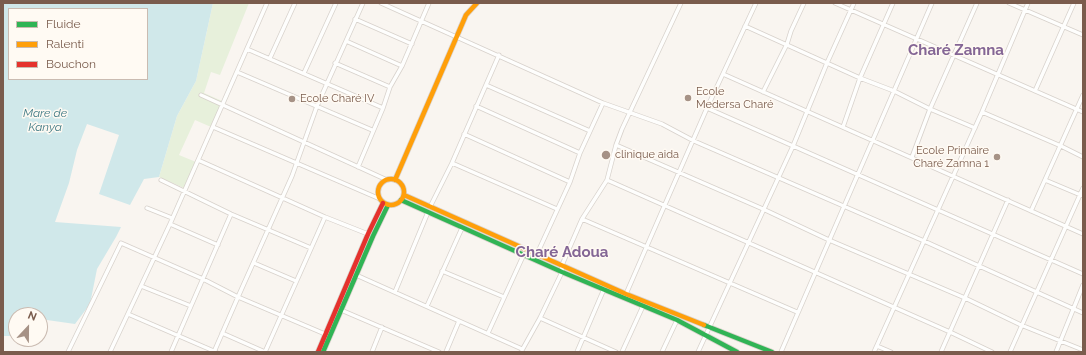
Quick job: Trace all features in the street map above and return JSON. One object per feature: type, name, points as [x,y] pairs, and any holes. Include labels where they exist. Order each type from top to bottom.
[{"type":"street","points":[[110,352],[170,224],[267,3]]},
{"type":"street","points":[[270,58],[295,3]]},
{"type":"street","points":[[304,73],[336,3]]},
{"type":"street","points":[[128,314],[215,352],[297,163],[317,106],[363,3]]},
{"type":"street","points":[[382,3],[603,103],[662,124],[694,141],[979,265],[1083,313]]},
{"type":"street","points":[[358,167],[372,130],[383,108],[390,87],[402,66],[429,3]]},
{"type":"street","points":[[395,180],[466,15],[477,3]]},
{"type":"street","points":[[356,275],[488,333],[521,350],[540,318],[562,272],[562,265],[582,219],[607,180],[616,145],[681,3]]},
{"type":"street","points":[[626,294],[694,141],[707,108],[756,3]]},
{"type":"street","points":[[763,92],[787,44],[791,31],[804,3]]},
{"type":"street","points":[[835,3],[1083,112]]},
{"type":"street","points":[[698,352],[793,146],[827,63],[854,3]]},
{"type":"street","points":[[843,127],[860,78],[893,3]]},
{"type":"street","points":[[781,352],[932,3]]},
{"type":"street","points":[[912,157],[930,109],[955,56],[977,3]]},
{"type":"street","points":[[1009,3],[1083,35]]},
{"type":"street","points":[[874,352],[975,128],[1028,3]]},
{"type":"street","points":[[1035,91],[1074,3]]},
{"type":"street","points":[[355,19],[412,44]]},
{"type":"street","points":[[745,26],[975,128]]},
{"type":"street","points":[[346,41],[402,66]]},
{"type":"street","points":[[247,48],[383,108]]},
{"type":"street","points":[[430,207],[452,163],[499,55]]},
{"type":"street","points":[[336,63],[390,87]]},
{"type":"street","points":[[237,72],[372,130]]},
{"type":"street","points":[[723,74],[1083,234]]},
{"type":"street","points":[[486,85],[590,131]]},
{"type":"street","points":[[201,95],[387,180],[395,180],[400,182],[403,187],[403,198],[396,205],[388,205],[297,163],[213,127]]},
{"type":"street","points":[[1031,210],[1083,95]]},
{"type":"street","points":[[537,254],[570,182],[580,153],[603,103]]},
{"type":"street","points":[[476,106],[580,153]]},
{"type":"street","points":[[707,108],[1083,274]]},
{"type":"street","points":[[982,112],[1083,157]]},
{"type":"street","points":[[464,134],[570,182]]},
{"type":"street","points":[[616,145],[764,209],[829,240],[909,273],[1022,325],[1083,350]]},
{"type":"street","points":[[198,160],[324,217],[368,234]]},
{"type":"street","points":[[452,163],[557,209]]},
{"type":"street","points":[[161,180],[231,214],[310,248]]},
{"type":"street","points":[[318,352],[381,201],[378,192],[379,186],[387,180]]},
{"type":"street","points":[[607,180],[992,352]]},
{"type":"street","points":[[1045,180],[1082,195]]},
{"type":"street","points":[[1010,352],[1066,226],[1082,195],[1083,188]]},
{"type":"street","points":[[403,198],[430,207],[626,294],[772,352]]},
{"type":"street","points":[[403,198],[462,228],[677,320],[737,352]]},
{"type":"street","points":[[941,352],[1008,200]]},
{"type":"street","points":[[323,352],[388,205]]},
{"type":"street","points":[[147,208],[172,218]]},
{"type":"street","points":[[395,292],[428,212]]},
{"type":"street","points":[[171,352],[231,214]]},
{"type":"street","points":[[222,333],[265,352],[324,217]]},
{"type":"street","points":[[582,219],[797,312]]},
{"type":"street","points":[[170,224],[218,245]]},
{"type":"street","points":[[427,306],[462,228]]},
{"type":"street","points":[[68,352],[121,243],[238,297],[325,334]]},
{"type":"street","points":[[488,333],[524,254]]},
{"type":"street","points":[[254,263],[296,281]]},
{"type":"street","points":[[442,271],[504,298]]},
{"type":"street","points":[[1056,352],[1083,284]]},
{"type":"street","points":[[141,286],[191,306]]},
{"type":"street","points":[[576,352],[604,289]]},
{"type":"street","points":[[622,352],[643,306]]},
{"type":"street","points":[[341,310],[439,352]]},
{"type":"street","points":[[540,318],[616,352]]},
{"type":"street","points":[[662,352],[677,320]]},
{"type":"street","points":[[446,352],[459,321]]},
{"type":"street","points":[[372,352],[382,327]]},
{"type":"street","points":[[877,346],[891,352]]},
{"type":"green space","points":[[213,3],[249,3],[220,75],[211,72],[204,93],[222,101],[211,127],[195,120],[179,155],[196,162],[184,188],[159,177],[177,116],[196,81]]},
{"type":"water","name":"Mare de Kanya","points":[[3,3],[213,3],[196,81],[177,116],[159,177],[144,179],[130,205],[99,194],[119,135],[87,124],[77,150],[69,183],[55,222],[121,227],[97,269],[90,304],[75,324],[48,320],[48,307],[8,307],[8,336],[3,336]]},
{"type":"traffic: fast","points":[[401,200],[562,272],[677,320],[737,352]]},
{"type":"traffic: fast","points":[[323,352],[388,205]]},
{"type":"traffic: fast","points":[[704,325],[772,352]]},
{"type":"traffic: slow","points":[[395,180],[466,15],[477,3]]},
{"type":"traffic: slow","points":[[391,179],[400,183],[404,192],[400,201],[391,205],[382,201],[378,192],[382,183],[391,179]]},
{"type":"traffic: slow","points":[[404,195],[626,294],[704,325]]},
{"type":"traffic: jam","points":[[318,352],[368,234],[383,203]]},
{"type":"place","name":"Ecole Medersa Charé","points":[[688,98]]},
{"type":"place","name":"Ecole Charé IV","points":[[292,99]]},
{"type":"place","name":"clinique aida","points":[[606,155]]},
{"type":"place","name":"Ecole Primaire Charé Zamna 1","points":[[997,157]]},
{"type":"district","name":"Charé Zamna","points":[[956,50]]},
{"type":"district","name":"Charé Adoua","points":[[562,252]]}]
